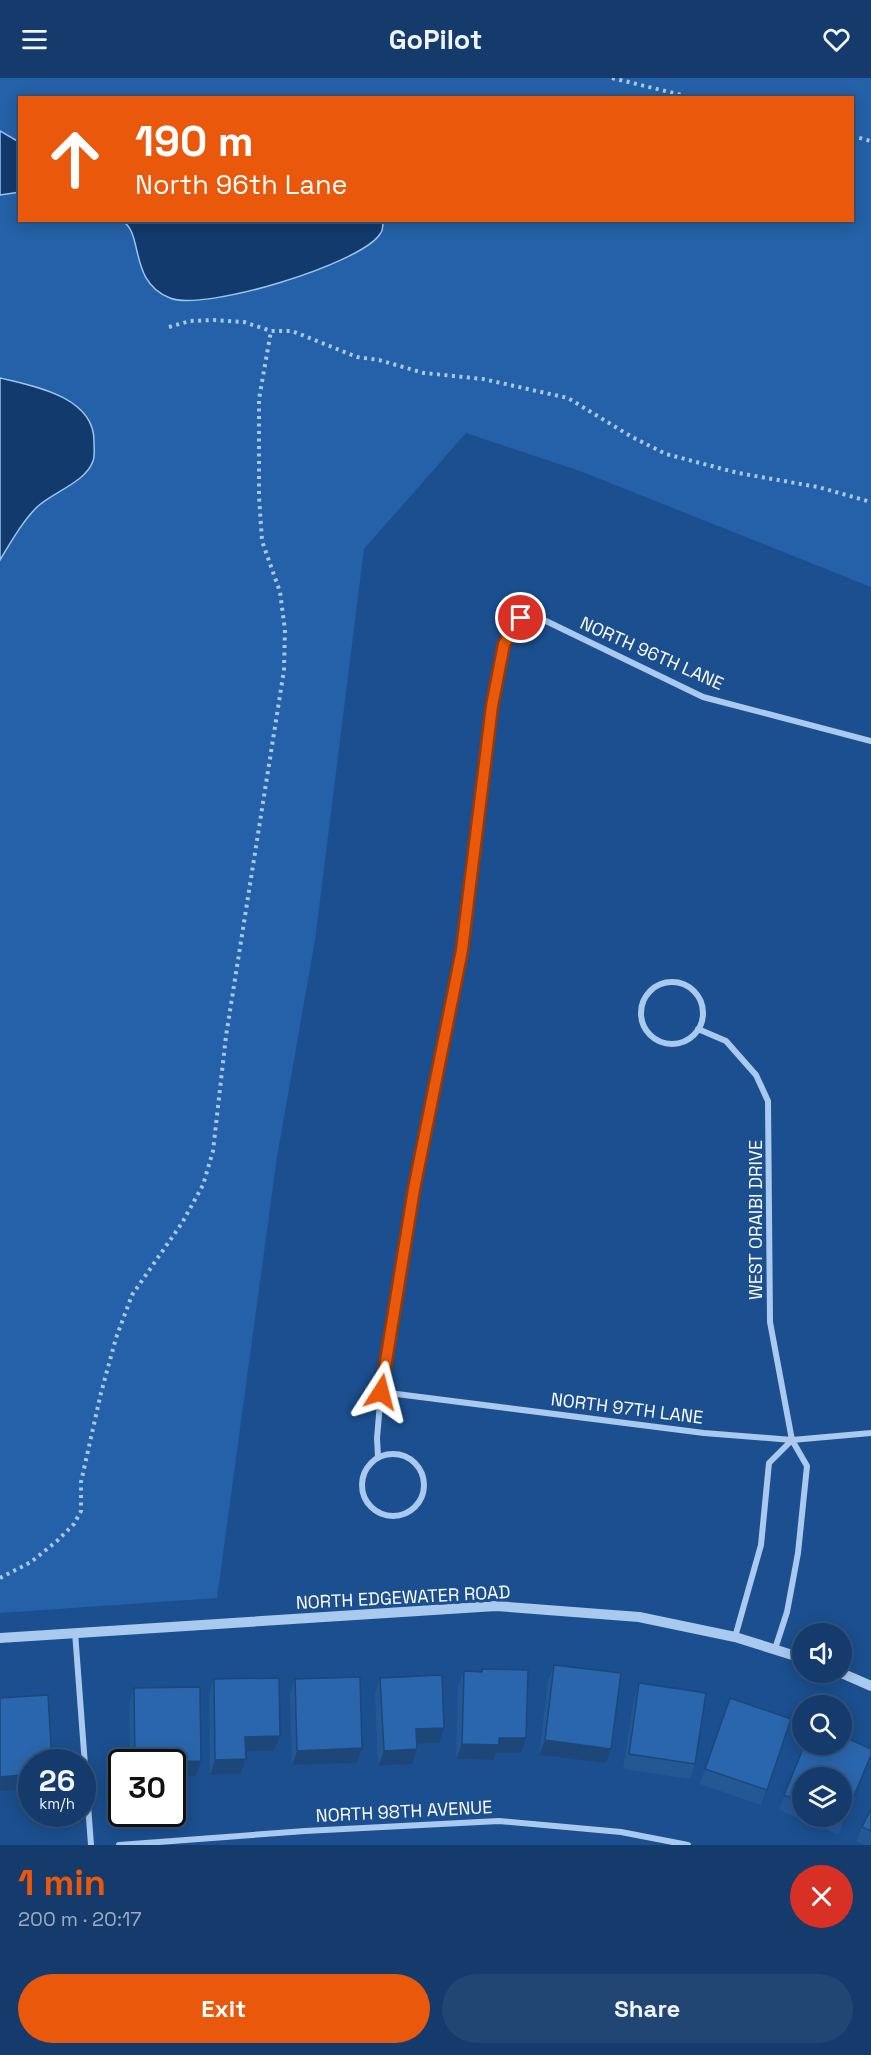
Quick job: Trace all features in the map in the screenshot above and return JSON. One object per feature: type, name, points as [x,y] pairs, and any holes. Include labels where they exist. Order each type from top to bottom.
[{"type":"street","name":"NORTH 96TH LANE","points":[[381,1392],[414,1189],[462,950],[492,706],[504,644],[521,618],[546,621],[703,697],[871,741]]},
{"type":"street","points":[[666,982],[674,982],[690,988],[702,1006],[703,1017],[698,1029],[679,1043],[658,1041],[644,1028],[641,1018],[642,1004],[646,995],[654,987],[666,982]]},
{"type":"street","name":"WEST ORAIBI DRIVE","points":[[698,1029],[726,1041],[756,1075],[768,1101],[770,1322],[792,1440],[807,1466],[787,1612],[776,1649]]},
{"type":"street","name":"NORTH 97TH LANE","points":[[381,1392],[704,1433],[792,1440],[871,1433]]},
{"type":"street","points":[[378,1458],[398,1454],[416,1462],[421,1471],[425,1480],[422,1500],[407,1514],[386,1516],[368,1505],[362,1484],[364,1474],[378,1458],[377,1438],[381,1392]]},
{"type":"street","points":[[735,1636],[761,1545],[769,1463],[792,1440]]},
{"type":"street","name":"NORTH EDGEWATER ROAD","points":[[0,1638],[496,1606],[639,1617],[735,1636],[792,1655]]},
{"type":"street","points":[[75,1632],[91,1845]]},
{"type":"street","points":[[852,1677],[871,1686]]},
{"type":"street","name":"NORTH 98TH AVENUE","points":[[119,1845],[305,1831],[499,1821],[621,1832],[688,1845]]},
{"type":"path","points":[[612,78],[686,96]]},
{"type":"path","points":[[854,137],[871,141]]},
{"type":"path","points":[[169,327],[190,321],[244,322],[271,331],[292,331],[357,357],[379,360],[424,373],[483,379],[568,398],[632,437],[666,454],[738,473],[818,487],[871,502]]},
{"type":"path","points":[[0,1578],[31,1562],[57,1541],[74,1524],[81,1511],[81,1482],[116,1338],[132,1295],[182,1223],[203,1185],[213,1151],[226,1036],[284,670],[285,630],[280,592],[262,541],[259,496],[259,399],[271,331]]},
{"type":"shaded area","points":[[0,78],[871,78],[871,587],[580,471],[466,433],[364,549],[315,940],[277,1157],[217,1598],[0,1613]]},
{"type":"shaded area","points":[[0,131],[18,141],[18,192],[0,195]]},
{"type":"shaded area","points":[[123,222],[383,222],[381,233],[367,246],[344,259],[314,271],[246,292],[188,300],[170,298],[157,291],[148,281],[142,270],[129,227]]},
{"type":"shaded area","points":[[0,378],[45,390],[74,404],[85,414],[92,427],[94,452],[93,461],[84,475],[37,507],[17,532],[0,560]]},
{"type":"building","points":[[554,1665],[621,1673],[611,1749],[545,1740]]},
{"type":"building","points":[[482,1669],[528,1670],[526,1738],[499,1738],[499,1745],[462,1744],[464,1671],[482,1672]]},
{"type":"building","points":[[442,1675],[444,1728],[416,1729],[417,1749],[384,1751],[380,1678]]},
{"type":"building","points":[[360,1677],[362,1748],[297,1751],[295,1679]]},
{"type":"building","points":[[279,1678],[280,1736],[245,1737],[246,1759],[215,1760],[214,1679]]},
{"type":"building","points":[[639,1683],[706,1693],[695,1764],[629,1754]]},
{"type":"building","points":[[200,1687],[201,1761],[186,1761],[186,1749],[135,1749],[134,1688]]},
{"type":"building","points":[[48,1695],[51,1749],[18,1749],[18,1775],[0,1777],[0,1698]]},
{"type":"building","points":[[730,1698],[791,1719],[767,1790],[705,1769]]},
{"type":"building","points":[[852,1740],[871,1749],[871,1755],[852,1801],[852,1767],[796,1767],[800,1755],[852,1755]]},
{"type":"building","points":[[792,1776],[792,1798],[784,1795]]},
{"type":"building","points":[[871,1809],[871,1831],[862,1827]]},
{"type":"route","points":[[381,1392],[414,1189],[462,950],[492,706],[504,644],[521,618]]}]
